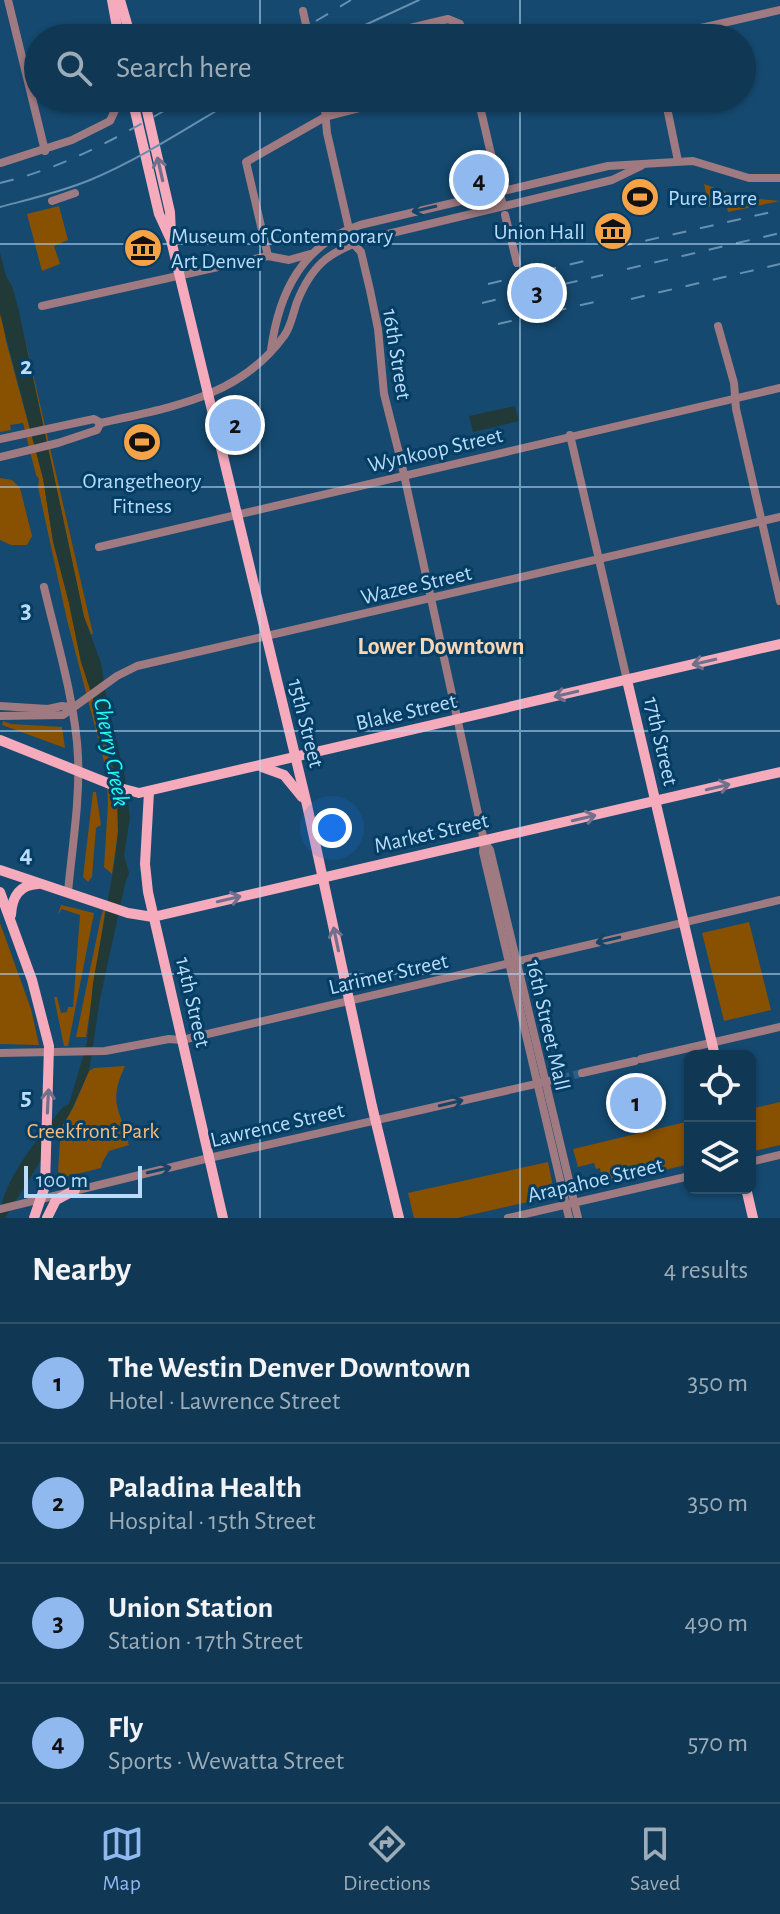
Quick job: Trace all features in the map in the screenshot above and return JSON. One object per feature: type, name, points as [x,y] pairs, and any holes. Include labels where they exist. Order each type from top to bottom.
[{"type":"main road","points":[[112,0],[116,24]]},
{"type":"main road","points":[[120,0],[127,24]]},
{"type":"main road","name":"15th Street","points":[[135,112],[159,214],[171,240]]},
{"type":"main road","name":"15th Street","points":[[147,112],[170,212],[171,240],[179,276],[307,805],[399,1218]]},
{"type":"main road","name":"Blake Street","points":[[143,792],[780,644]]},
{"type":"main road","name":"17th Street","points":[[627,680],[714,1050]]},
{"type":"main road","points":[[0,740],[91,777],[143,792]]},
{"type":"main road","points":[[257,766],[287,777],[307,805]]},
{"type":"main road","name":"Market Street","points":[[0,870],[128,913],[153,917],[780,772]]},
{"type":"main road","name":"14th Street","points":[[143,792],[145,869],[153,917],[223,1218]]},
{"type":"main road","points":[[12,925],[12,907],[17,891],[29,885],[43,884]]},
{"type":"main road","points":[[0,892],[32,980],[50,1052],[43,1194],[34,1218]]},
{"type":"main road","points":[[47,1218],[56,1200],[75,1190]]},
{"type":"main road","points":[[747,1194],[753,1218]]},
{"type":"street","points":[[8,0],[24,65]]},
{"type":"street","points":[[718,24],[780,10]]},
{"type":"street","points":[[303,11],[306,24]]},
{"type":"street","points":[[427,24],[448,19],[460,24]]},
{"type":"street","points":[[35,112],[45,151]]},
{"type":"street","points":[[1,163],[45,151],[110,121],[114,112]]},
{"type":"street","name":"16th Street","points":[[325,112],[349,229],[353,243],[361,252],[370,290],[378,329],[384,394],[403,477]]},
{"type":"street","points":[[325,117],[327,112]]},
{"type":"street","points":[[291,284],[288,266],[272,257],[246,162],[325,117],[344,112]]},
{"type":"street","points":[[481,112],[517,263]]},
{"type":"street","points":[[668,112],[678,161]]},
{"type":"street","points":[[271,351],[274,328],[291,284],[315,250],[326,240],[349,229],[608,166],[678,161],[703,163],[757,179],[780,178]]},
{"type":"street","points":[[0,457],[97,430],[100,424],[207,396],[251,370],[286,334],[304,286],[318,266],[353,243],[504,210],[612,180],[641,166]]},
{"type":"street","points":[[52,201],[75,193]]},
{"type":"street","points":[[42,306],[272,257],[295,260],[315,250]]},
{"type":"street","points":[[718,326],[734,383],[734,398],[780,601]]},
{"type":"street","name":"Wynkoop Street","points":[[99,547],[780,388]]},
{"type":"street","points":[[0,439],[94,419],[100,424]]},
{"type":"street","name":"17th Street","points":[[570,435],[627,680]]},
{"type":"street","name":"16th Street Mall","points":[[403,477],[484,841],[490,850],[540,1083],[570,1204],[578,1218]]},
{"type":"street","name":"Wazee Street","points":[[0,716],[63,715],[117,676],[137,666],[780,517]]},
{"type":"street","points":[[44,587],[76,736],[78,772],[68,892]]},
{"type":"street","name":"Wazee Street","points":[[0,706],[71,707]]},
{"type":"street","name":"Larimer Street","points":[[0,1053],[105,1051],[169,1039],[182,1040],[780,900]]},
{"type":"street","points":[[582,1073],[780,1027]]},
{"type":"street","name":"Lawrence Street","points":[[0,1209],[43,1194],[75,1190],[562,1078]]},
{"type":"street","points":[[756,1161],[780,1155]]},
{"type":"street","name":"Arapahoe Street","points":[[508,1218],[684,1177]]},
{"type":"street","name":"16th Street Mall","points":[[569,1218],[570,1204]]},
{"type":"green space","points":[[704,184],[740,197],[780,201],[728,212],[726,203],[709,207]]},
{"type":"green space","points":[[59,206],[68,240],[54,246],[60,264],[42,271],[27,214]]},
{"type":"green space","points":[[0,307],[6,341],[43,478],[53,541],[81,661],[115,771],[118,832],[112,874],[104,867],[108,803],[106,769],[67,620],[38,487],[39,479],[23,423],[10,425],[11,430],[0,432]]},
{"type":"green space","points":[[22,326],[93,634],[84,617]]},
{"type":"green space","points":[[0,478],[12,480],[20,488],[32,536],[27,545],[11,545],[0,540]]},
{"type":"green space","points":[[3,721],[62,727],[65,748],[2,725]]},
{"type":"green space","points":[[93,792],[96,792],[101,825],[96,828],[92,877],[88,882],[83,877]]},
{"type":"green space","points":[[107,899],[86,1037],[76,1037],[101,917]]},
{"type":"green space","points":[[61,905],[94,913],[68,1046],[64,1046],[54,997],[57,997],[61,1013],[73,1007],[80,915],[62,909],[58,914]]},
{"type":"green space","points":[[749,922],[771,1010],[724,1021],[702,933]]},
{"type":"green space","points":[[0,923],[31,1009],[39,1045],[0,1044]]},
{"type":"green space","name":"Creekfront Park","points":[[125,1066],[116,1098],[129,1145],[109,1151],[101,1168],[60,1178],[61,1126],[73,1108],[89,1071]]},
{"type":"green space","points":[[780,1102],[780,1145],[756,1151],[756,1108]]},
{"type":"green space","points":[[684,1122],[684,1165],[583,1189],[599,1183],[600,1168],[596,1169],[594,1163],[578,1167],[573,1149]]},
{"type":"green space","points":[[548,1162],[555,1196],[457,1218],[414,1218],[408,1193]]},
{"type":"water","name":"Cherry Creek","points":[[0,253],[18,307],[84,617],[101,663],[125,777],[130,818],[124,855],[129,873],[100,999],[89,1071],[69,1115],[5,1218],[0,1218],[2,1204],[14,1174],[33,1145],[63,1107],[69,1104],[87,1043],[93,983],[115,860],[118,796],[109,748],[81,662],[53,541],[43,478],[0,314]]},
{"type":"water","points":[[515,406],[519,421],[473,432],[469,416]]},
{"type":"tunnel","points":[[562,1078],[582,1073]]},
{"type":"tram line","points":[[367,24],[419,0]]},
{"type":"tram line","points":[[0,207],[90,180],[128,162],[215,112]]},
{"type":"railway","points":[[316,21],[351,0]]},
{"type":"railway","points":[[0,183],[73,158],[161,112]]},
{"type":"railway","points":[[618,247],[780,210]]},
{"type":"railway","points":[[627,269],[780,233]]},
{"type":"railway","points":[[488,284],[589,260]]},
{"type":"railway","points":[[631,299],[780,264]]},
{"type":"railway","points":[[482,303],[603,275]]},
{"type":"railway","points":[[498,324],[599,301]]},
{"type":"place","name":"Fly","points":[[479,180]]},
{"type":"place","name":"Pure Barre","points":[[640,197]]},
{"type":"place","name":"Union Hall","points":[[613,231]]},
{"type":"place","name":"Museum of Contemporary Art Denver","points":[[143,248]]},
{"type":"place","name":"Union Station","points":[[537,293]]},
{"type":"place","name":"Paladina Health","points":[[235,425]]},
{"type":"place","name":"Orangetheory Fitness","points":[[142,442]]},
{"type":"place","name":"The Westin Denver Downtown","points":[[636,1103]]},
{"type":"district","name":"Lower Downtown","points":[[441,646]]}]
